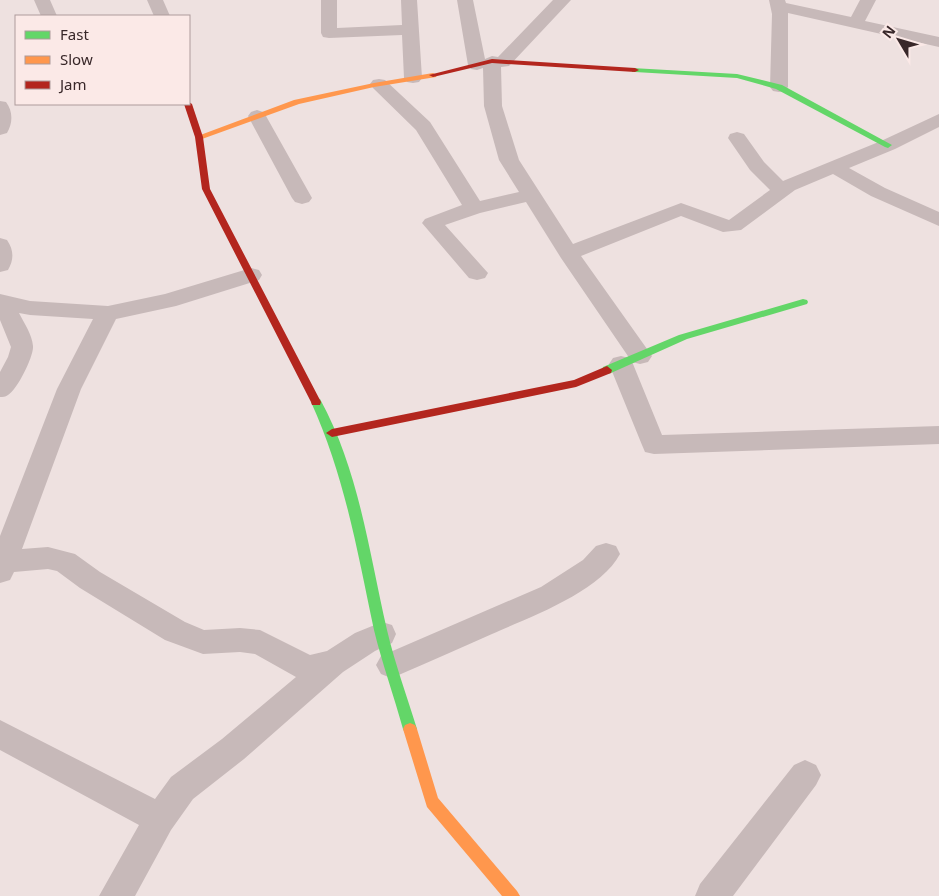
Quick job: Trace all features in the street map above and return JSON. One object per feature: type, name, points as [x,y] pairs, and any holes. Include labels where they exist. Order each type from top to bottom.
[{"type":"street","points":[[42,0],[49,15]]},
{"type":"street","points":[[155,0],[162,15]]},
{"type":"street","points":[[329,0],[329,33],[411,30]]},
{"type":"street","points":[[409,0],[413,78]]},
{"type":"street","points":[[465,0],[491,63],[493,106],[510,160],[568,253],[630,360],[654,445],[939,435]]},
{"type":"street","points":[[491,63],[563,0]]},
{"type":"street","points":[[856,23],[868,0]]},
{"type":"street","points":[[779,88],[780,30],[777,3],[939,42]]},
{"type":"street","points":[[199,137],[297,102],[491,63],[737,76],[779,88],[810,102],[888,145]]},
{"type":"street","points":[[379,84],[423,126],[474,208]]},
{"type":"street","points":[[188,105],[199,137],[206,189],[332,433],[349,482],[382,634],[432,802],[512,896]]},
{"type":"street","points":[[0,106],[2,112],[0,129]]},
{"type":"street","points":[[257,116],[302,198]]},
{"type":"street","points":[[568,253],[681,209],[723,226],[734,226],[788,186],[888,145],[939,120]]},
{"type":"street","points":[[738,138],[752,161],[782,190]]},
{"type":"street","points":[[834,167],[878,192],[939,220]]},
{"type":"street","points":[[476,273],[432,223],[474,208],[532,195]]},
{"type":"street","points":[[0,245],[2,254],[0,265]]},
{"type":"street","points":[[2,302],[30,308],[108,313],[168,301],[251,275]]},
{"type":"street","points":[[0,389],[17,363],[23,349],[19,335],[2,302]]},
{"type":"street","points":[[332,433],[576,383],[683,338],[803,302]]},
{"type":"street","points":[[2,567],[69,389],[108,313]]},
{"type":"street","points":[[391,665],[551,595],[593,568],[606,554]]},
{"type":"street","points":[[2,567],[48,558],[65,562],[90,580],[175,631],[203,642],[240,640],[260,642],[307,668],[333,663]]},
{"type":"street","points":[[116,896],[160,819],[182,788],[233,749],[333,663],[364,642],[382,634]]},
{"type":"street","points":[[0,734],[160,819]]},
{"type":"street","points":[[712,896],[805,775]]},
{"type":"traffic: fast","points":[[635,70],[737,76],[779,87],[888,145]]},
{"type":"traffic: fast","points":[[607,370],[683,337],[803,302]]},
{"type":"traffic: fast","points":[[316,402],[329,429],[348,485],[363,543],[381,631],[410,729]]},
{"type":"traffic: slow","points":[[199,137],[297,102],[374,85],[433,75]]},
{"type":"traffic: slow","points":[[410,729],[432,802],[512,896]]},
{"type":"traffic: jam","points":[[433,75],[492,61],[635,70]]},
{"type":"traffic: jam","points":[[188,105],[199,137],[206,189],[316,402]]},
{"type":"traffic: jam","points":[[332,433],[576,383],[607,370]]}]
